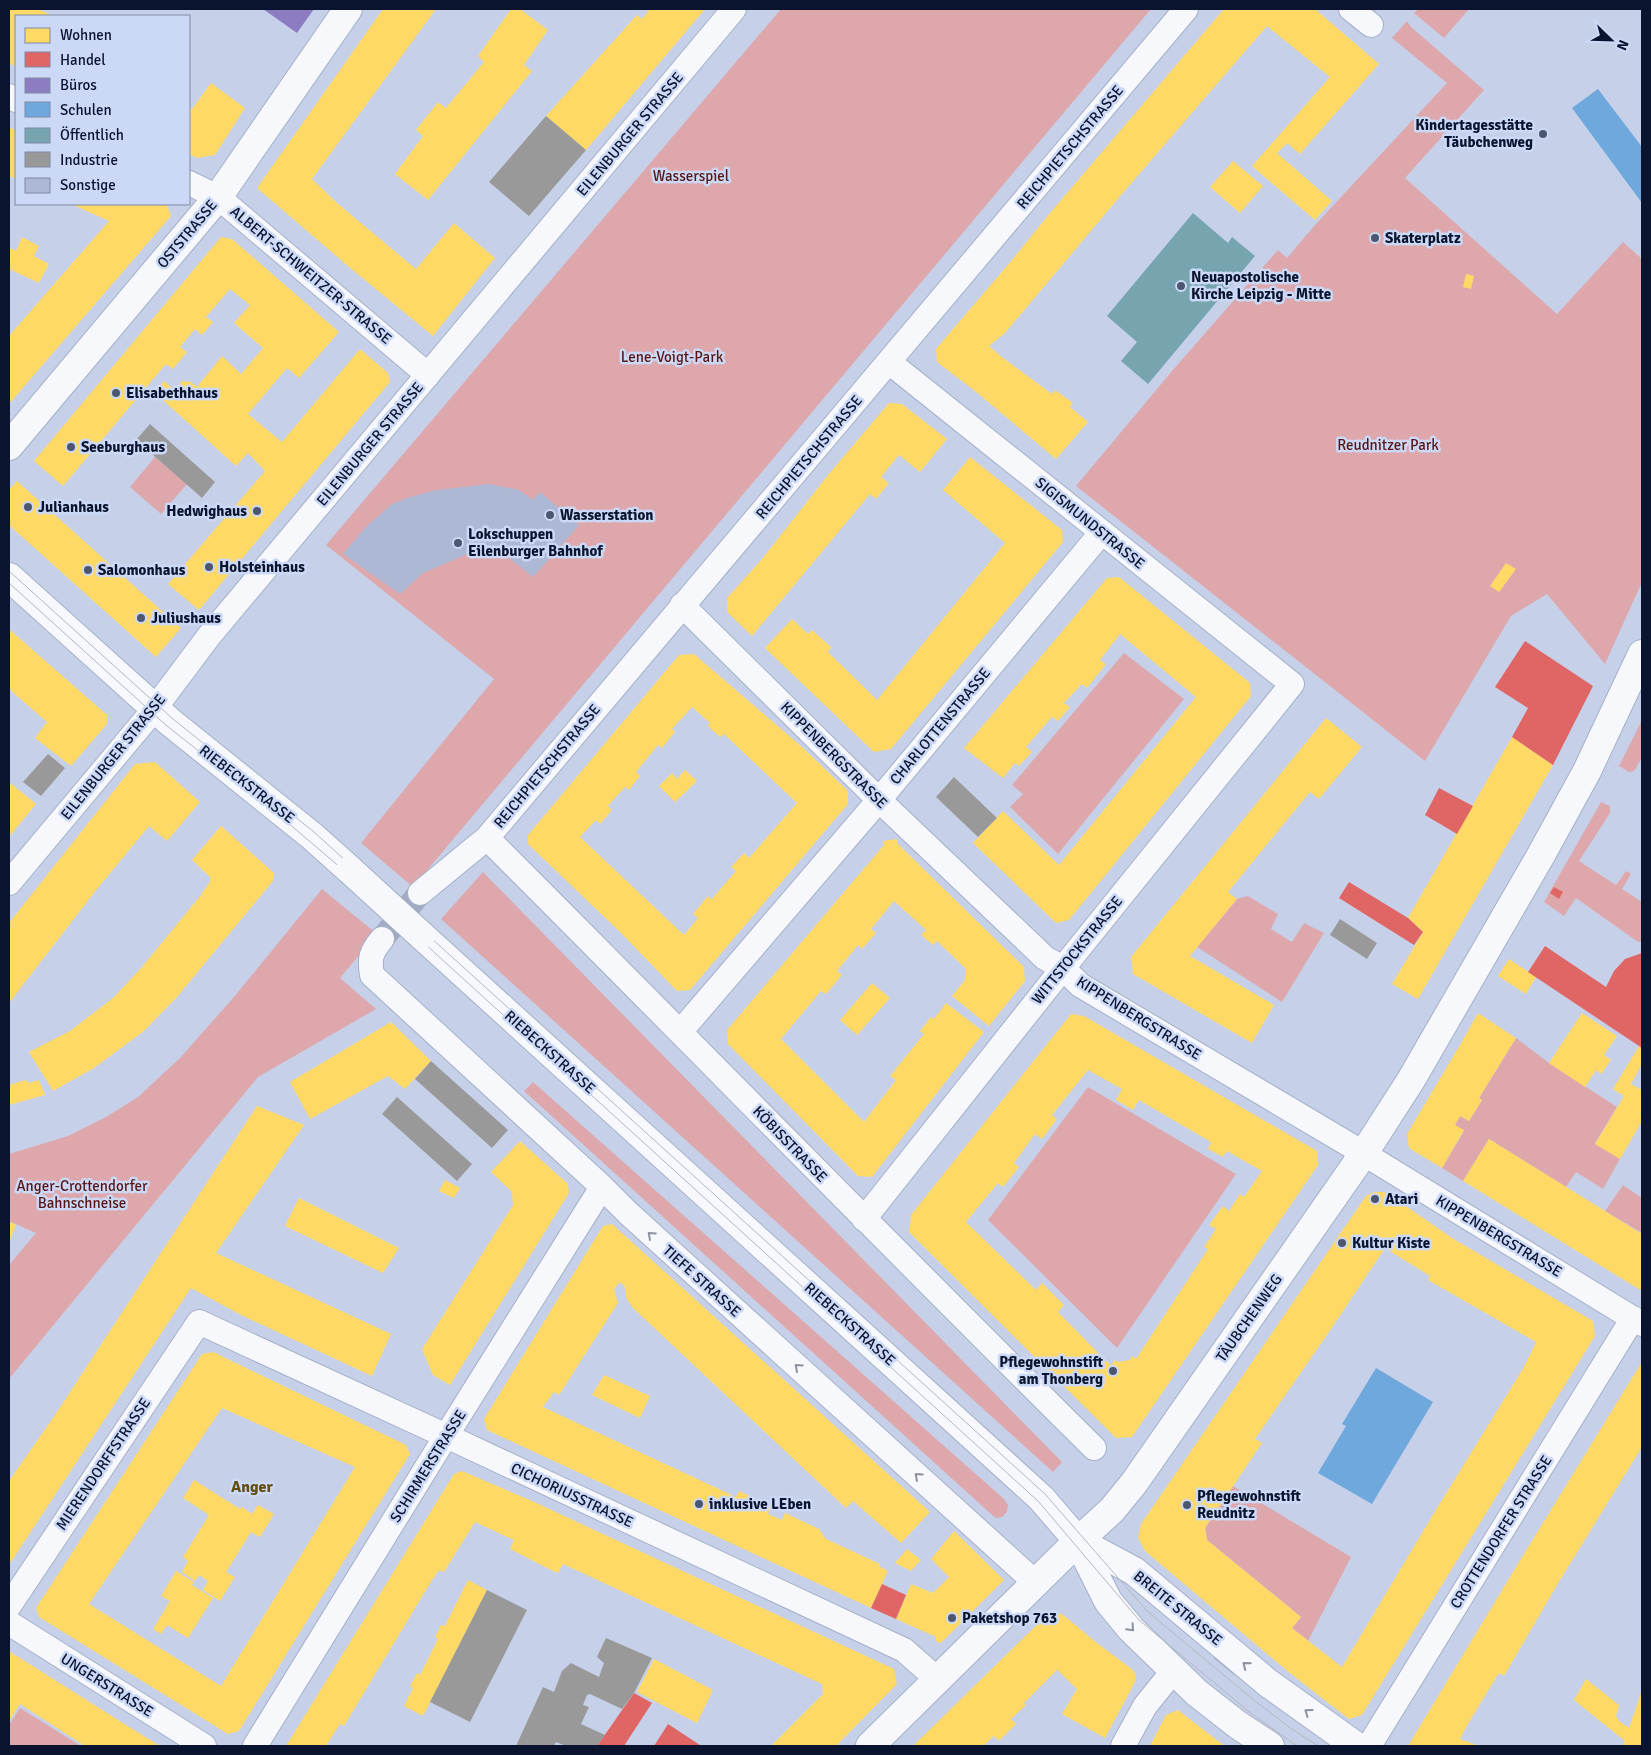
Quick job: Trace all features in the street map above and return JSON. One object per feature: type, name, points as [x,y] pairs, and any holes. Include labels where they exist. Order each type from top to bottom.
[{"type":"main road","name":"OSTSTRASSE","points":[[9,446],[218,197],[348,9]]},
{"type":"main road","name":"RIEBECKSTRASSE","points":[[9,577],[154,708],[218,762],[312,836],[350,870],[1041,1498],[1078,1541]]},
{"type":"main road","name":"TÄUBCHENWEG","points":[[870,1746],[1037,1584],[1078,1541],[1112,1510],[1134,1482],[1364,1153],[1411,1080],[1541,855],[1587,770],[1642,654]]},
{"type":"main road","points":[[1078,1541],[1108,1601],[1131,1629],[1197,1693],[1238,1725],[1270,1746]]},
{"type":"main road","name":"BREITE STRASSE","points":[[1078,1541],[1134,1571],[1268,1683],[1356,1746]]},
{"type":"street","name":"EILENBURGER STRASSE","points":[[9,883],[154,708],[208,636],[734,9]]},
{"type":"street","name":"REICHPIETSCHSTRASSE","points":[[420,893],[487,838],[1186,9]]},
{"type":"street","points":[[1351,9],[1371,25]]},
{"type":"street","name":"ALBERT-SCHWEITZER-STRASSE","points":[[190,183],[218,197],[428,374]]},
{"type":"street","name":"SIGISMUNDSTRASSE","points":[[889,362],[1292,684]]},
{"type":"street","name":"CHARLOTTENSTRASSE","points":[[680,1032],[879,800],[1102,532]]},
{"type":"street","name":"KIPPENBERGSTRASSE","points":[[682,605],[879,800],[1045,958],[1063,968],[1080,985],[1364,1153],[1638,1321]]},
{"type":"street","name":"WITTSTOCKSTRASSE","points":[[864,1219],[1292,684]]},
{"type":"street","name":"KÖBISSTRASSE","points":[[487,838],[864,1219],[1094,1448]]},
{"type":"street","name":"TIEFE STRASSE","points":[[382,938],[374,948],[370,960],[372,975],[628,1213],[1037,1584]]},
{"type":"street","name":"SCHIRMERSTRASSE","points":[[255,1746],[602,1187]]},
{"type":"street","name":"CROTTENDORFER STRASSE","points":[[1369,1746],[1638,1321]]},
{"type":"street","name":"CICHORIUSSTRASSE","points":[[199,1322],[904,1650],[938,1680]]},
{"type":"street","name":"MIERENDORFFSTRASSE","points":[[9,1606],[199,1322]]},
{"type":"street","name":"UNGERSTRASSE","points":[[9,1623],[204,1746]]},
{"type":"street","points":[[1123,1746],[1145,1706],[1174,1670]]},
{"type":"green space","name":"Lene-Voigt-Park","points":[[781,9],[1151,9],[413,887],[361,843],[494,679],[326,545]]},
{"type":"green space","points":[[1418,9],[1469,9],[1444,38],[1414,13]]},
{"type":"green space","name":"Reudnitzer Park","points":[[1407,21],[1411,27],[1484,90],[1405,178],[1557,314],[1623,242],[1642,259],[1642,582],[1605,664],[1547,594],[1511,616],[1425,761],[1076,486],[1172,371],[1278,250],[1287,258],[1315,225],[1447,83],[1392,38]]},
{"type":"green space","points":[[155,457],[187,484],[161,514],[130,487]]},
{"type":"green space","points":[[1124,653],[1184,699],[1058,854],[1010,807],[1023,794],[1012,785]]},
{"type":"green space","points":[[1642,720],[1642,758],[1634,771],[1629,772],[1619,766]]},
{"type":"green space","points":[[1601,802],[1610,806],[1610,813],[1579,861],[1616,885],[1626,871],[1631,874],[1622,889],[1642,902],[1642,941],[1638,942],[1576,898],[1564,916],[1544,902]]},
{"type":"green space","points":[[483,872],[1062,1462],[1053,1472],[441,919]]},
{"type":"green space","name":"Anger-Crottendorfer Bahnschneise","points":[[322,889],[377,934],[340,978],[376,1009],[258,1077],[9,1379],[9,1265],[36,1233],[9,1221],[9,1154],[68,1136],[106,1117],[138,1097],[180,1058],[234,997]]},
{"type":"green space","points":[[1248,896],[1278,914],[1271,929],[1292,942],[1304,923],[1324,933],[1282,1002],[1197,947],[1237,899]]},
{"type":"green space","points":[[1516,1038],[1549,1063],[1617,1107],[1595,1143],[1620,1159],[1603,1189],[1576,1172],[1566,1187],[1489,1139],[1463,1181],[1442,1168],[1464,1131],[1455,1125],[1460,1116],[1469,1121],[1482,1100],[1479,1098]]},
{"type":"green space","points":[[533,1082],[1004,1499],[1008,1505],[1007,1512],[1002,1517],[996,1518],[991,1514],[524,1091]]},
{"type":"green space","points":[[1088,1087],[1236,1174],[1117,1348],[988,1220]]},
{"type":"green space","points":[[1623,1185],[1642,1198],[1642,1233],[1605,1211]]},
{"type":"green space","points":[[1233,1486],[1351,1557],[1308,1641],[1292,1628],[1301,1617],[1207,1540],[1205,1528]]},
{"type":"green space","points":[[20,1708],[81,1746],[9,1746],[9,1725]]},
{"type":"building: Wohnen","points":[[9,9],[38,9],[51,15],[15,15],[15,66],[9,63]]},
{"type":"building: Wohnen","points":[[383,9],[436,9],[312,179],[337,203],[416,269],[454,223],[495,258],[433,336],[257,188]]},
{"type":"building: Wohnen","points":[[511,9],[520,9],[548,30],[524,65],[532,71],[428,200],[395,174],[423,136],[416,130],[438,102],[446,108],[484,62],[478,56]]},
{"type":"building: Wohnen","points":[[650,9],[705,9],[586,150],[546,116],[637,15],[642,19]]},
{"type":"building: Wohnen","points":[[1224,9],[1315,9],[1379,64],[1300,154],[1287,143],[1277,153],[1332,201],[1315,220],[1252,166],[1330,77],[1267,26],[1005,333],[989,346],[1052,394],[1055,390],[1073,403],[1070,407],[1088,422],[1056,459],[975,391],[937,362],[936,349]]},
{"type":"building: Wohnen","points":[[211,83],[245,108],[215,155],[197,158],[190,154],[190,108],[192,109]]},
{"type":"building: Wohnen","points":[[9,127],[15,130],[15,179],[9,176]]},
{"type":"building: Wohnen","points":[[1233,161],[1263,186],[1240,213],[1210,187]]},
{"type":"building: Wohnen","points":[[73,205],[167,205],[171,216],[9,404],[9,336],[109,221]]},
{"type":"building: Wohnen","points":[[22,237],[39,246],[34,256],[49,264],[39,283],[9,269],[9,248],[16,251]]},
{"type":"building: Wohnen","points":[[221,237],[232,239],[339,332],[299,378],[287,368],[248,414],[282,442],[360,349],[388,373],[390,382],[199,610],[168,584],[265,471],[248,453],[236,466],[154,392],[164,381],[175,390],[182,381],[191,382],[197,387],[222,356],[241,374],[263,348],[234,323],[250,305],[230,289],[206,317],[213,322],[202,335],[195,329],[180,347],[187,352],[173,369],[166,364],[63,486],[34,461]]},
{"type":"building: Wohnen","points":[[1466,274],[1474,276],[1471,289],[1463,287]]},
{"type":"building: Wohnen","points":[[889,403],[902,404],[947,439],[920,472],[899,455],[881,477],[889,483],[876,499],[870,494],[752,636],[727,612],[727,598],[762,559],[828,475]]},
{"type":"building: Wohnen","points":[[970,457],[1062,530],[1063,542],[891,749],[874,752],[765,648],[792,619],[808,634],[812,630],[831,647],[828,652],[877,700],[1005,543],[943,490]]},
{"type":"building: Wohnen","points":[[17,481],[181,628],[156,657],[9,525],[9,490]]},
{"type":"building: Wohnen","points":[[1506,563],[1516,569],[1499,592],[1490,586]]},
{"type":"building: Wohnen","points":[[1119,577],[1250,683],[1251,696],[1069,920],[1056,923],[973,843],[1003,811],[1059,865],[1196,697],[1120,634],[1100,660],[1106,664],[1087,688],[1082,684],[1064,703],[1070,707],[1058,721],[1052,717],[1026,747],[1032,752],[1019,766],[1015,763],[1003,778],[964,748],[1107,578]]},
{"type":"building: Wohnen","points":[[9,629],[107,715],[107,724],[71,766],[35,738],[47,722],[9,689]]},
{"type":"building: Wohnen","points":[[694,654],[802,747],[848,791],[848,804],[690,990],[677,991],[621,933],[528,844],[528,835],[679,655]],"holes":[[[692,707],[710,723],[708,726],[720,737],[724,734],[797,803],[749,858],[744,853],[731,867],[736,871],[711,900],[708,896],[693,914],[698,918],[684,935],[580,837],[596,820],[600,824],[612,810],[608,806],[625,787],[629,790],[640,776],[636,772],[658,745],[662,748],[675,732],[672,729]]]},
{"type":"building: Wohnen","points":[[1326,718],[1362,747],[1319,799],[1310,792],[1228,892],[1237,899],[1190,956],[1274,1005],[1252,1043],[1133,974],[1131,957]]},
{"type":"building: Wohnen","points":[[1512,737],[1553,765],[1418,999],[1392,984],[1423,932],[1408,918]]},
{"type":"building: Wohnen","points":[[155,762],[200,802],[167,841],[149,826],[97,889],[9,1003],[9,923],[135,764]]},
{"type":"building: Wohnen","points":[[685,770],[697,781],[675,802],[659,786],[672,773],[677,779]]},
{"type":"building: Wohnen","points":[[9,782],[36,804],[9,837]]},
{"type":"building: Wohnen","points":[[221,826],[274,873],[273,881],[177,997],[144,1031],[94,1068],[53,1091],[29,1052],[70,1031],[113,998],[142,967],[201,895],[206,899],[201,894],[210,882],[210,877],[192,860]]},
{"type":"building: Wohnen","points":[[897,839],[897,843],[1024,967],[1025,981],[989,1026],[952,996],[965,980],[965,968],[937,941],[933,945],[921,935],[926,930],[894,901],[871,929],[876,933],[862,949],[858,945],[837,971],[842,975],[826,994],[821,991],[781,1039],[864,1122],[896,1080],[890,1076],[924,1034],[920,1031],[931,1017],[934,1019],[946,1003],[984,1032],[872,1177],[858,1176],[728,1044],[727,1030],[884,845],[883,841]]},
{"type":"building: Wohnen","points":[[1509,959],[1536,977],[1526,994],[1498,976]]},
{"type":"building: Wohnen","points":[[872,983],[890,998],[857,1035],[840,1020]]},
{"type":"building: Wohnen","points":[[1478,1013],[1516,1038],[1479,1098],[1482,1100],[1469,1121],[1460,1116],[1455,1125],[1464,1130],[1442,1168],[1409,1148],[1407,1134]]},
{"type":"building: Wohnen","points":[[1582,1013],[1617,1036],[1604,1055],[1611,1060],[1601,1074],[1596,1070],[1585,1087],[1549,1063]]},
{"type":"building: Wohnen","points":[[1071,1014],[1084,1016],[1317,1151],[1318,1165],[1132,1437],[1116,1438],[909,1232],[911,1215]],"holes":[[[1088,1070],[1122,1089],[1116,1100],[1133,1110],[1139,1100],[1211,1142],[1208,1149],[1223,1157],[1227,1151],[1262,1171],[1244,1197],[1240,1194],[1229,1211],[1223,1206],[1209,1225],[1216,1229],[1204,1247],[1208,1249],[1136,1359],[1132,1356],[1130,1360],[1118,1362],[1115,1360],[1111,1366],[1058,1312],[1064,1305],[1042,1283],[1036,1290],[966,1222],[998,1183],[1003,1187],[1019,1167],[1014,1163],[1035,1134],[1042,1139],[1057,1119],[1052,1115]]]},
{"type":"building: Wohnen","points":[[391,1022],[431,1061],[405,1089],[388,1076],[310,1119],[290,1082]]},
{"type":"building: Wohnen","points":[[1639,1046],[1642,1048],[1642,1064],[1631,1084],[1642,1090],[1642,1109],[1640,1113],[1642,1121],[1620,1159],[1595,1144],[1624,1096],[1613,1089]]},
{"type":"building: Wohnen","points":[[26,1080],[28,1083],[39,1080],[45,1095],[9,1105],[9,1085]]},
{"type":"building: Wohnen","points":[[257,1106],[304,1125],[216,1253],[391,1334],[372,1376],[243,1316],[191,1288],[9,1565],[9,1481],[55,1415]]},
{"type":"building: Wohnen","points":[[1489,1139],[1642,1234],[1642,1291],[1463,1181]]},
{"type":"building: Wohnen","points":[[520,1141],[568,1184],[569,1193],[450,1385],[433,1375],[422,1349],[513,1205],[512,1192],[491,1172]]},
{"type":"building: Wohnen","points":[[445,1180],[460,1188],[454,1198],[439,1191]]},
{"type":"building: Wohnen","points":[[1374,1192],[1383,1192],[1390,1195],[1452,1238],[1593,1321],[1595,1336],[1362,1715],[1349,1719],[1291,1674],[1145,1551],[1138,1538],[1141,1524],[1366,1196]],"holes":[[[1385,1248],[1430,1276],[1428,1280],[1536,1342],[1524,1367],[1342,1667],[1292,1628],[1301,1617],[1207,1540],[1205,1528],[1262,1443],[1255,1439]]]},
{"type":"building: Wohnen","points":[[299,1198],[399,1248],[383,1273],[285,1226]]},
{"type":"building: Wohnen","points":[[9,1221],[16,1225],[9,1242]]},
{"type":"building: Wohnen","points":[[612,1224],[930,1512],[901,1543],[853,1501],[846,1508],[633,1308],[626,1298],[625,1287],[620,1282],[614,1289],[618,1303],[559,1395],[554,1392],[543,1407],[736,1497],[739,1491],[771,1506],[768,1514],[782,1520],[785,1513],[819,1529],[826,1539],[880,1564],[879,1566],[888,1571],[871,1608],[487,1430],[484,1419],[603,1226]]},
{"type":"building: Wohnen","points":[[213,1352],[406,1445],[410,1454],[239,1731],[228,1734],[39,1617],[36,1608],[202,1354]],"holes":[[[222,1408],[355,1467],[221,1686],[89,1604]]]},
{"type":"building: Wohnen","points":[[1642,1364],[1642,1447],[1557,1585],[1504,1676],[1499,1673],[1469,1722],[1460,1739],[1479,1746],[1408,1746],[1519,1562]]},
{"type":"building: Wohnen","points":[[604,1375],[650,1396],[640,1418],[592,1395]]},
{"type":"building: Wohnen","points":[[462,1471],[532,1501],[894,1669],[897,1684],[836,1746],[771,1746],[823,1694],[822,1684],[563,1564],[558,1573],[551,1570],[510,1549],[514,1540],[475,1522],[444,1572],[439,1570],[429,1585],[344,1726],[340,1724],[326,1746],[286,1746],[454,1474]]},
{"type":"building: Wohnen","points":[[194,1480],[240,1509],[242,1507],[252,1514],[258,1505],[274,1514],[260,1537],[251,1532],[226,1572],[235,1577],[220,1601],[203,1590],[208,1581],[199,1575],[195,1581],[182,1572],[188,1561],[183,1557],[209,1515],[183,1498]]},
{"type":"building: Wohnen","points":[[954,1531],[1004,1580],[939,1643],[936,1641],[936,1637],[896,1619],[911,1584],[933,1593],[949,1577],[931,1559]]},
{"type":"building: Wohnen","points":[[907,1549],[921,1560],[911,1571],[895,1563]]},
{"type":"building: Wohnen","points":[[176,1571],[194,1582],[192,1585],[213,1598],[188,1638],[167,1625],[161,1634],[153,1629],[170,1601],[161,1596]]},
{"type":"building: Wohnen","points":[[468,1580],[487,1590],[423,1716],[404,1706],[413,1688],[410,1686],[417,1673],[420,1675],[438,1639],[435,1637],[441,1625],[445,1626]]},
{"type":"building: Wohnen","points":[[1048,1614],[1062,1614],[1133,1670],[1136,1676],[1135,1682],[1105,1738],[1062,1714],[1077,1689],[1057,1670],[1024,1703],[1026,1705],[1011,1719],[1016,1724],[999,1741],[994,1736],[983,1746],[913,1746]]},
{"type":"building: Wohnen","points":[[9,1651],[160,1746],[85,1746],[20,1704],[9,1721]]},
{"type":"building: Wohnen","points":[[654,1659],[713,1690],[697,1723],[637,1692]]},
{"type":"building: Wohnen","points":[[1586,1679],[1619,1705],[1616,1716],[1619,1721],[1629,1728],[1642,1690],[1642,1746],[1623,1746],[1625,1741],[1574,1700]]},
{"type":"building: Wohnen","points":[[1178,1710],[1224,1746],[1150,1746],[1166,1715]]},
{"type":"building: Handel","points":[[1525,641],[1593,686],[1553,765],[1512,737],[1528,708],[1495,687]]},
{"type":"building: Handel","points":[[1439,788],[1473,806],[1457,834],[1425,815]]},
{"type":"building: Handel","points":[[1349,882],[1408,918],[1423,932],[1414,945],[1339,898]]},
{"type":"building: Handel","points":[[1554,887],[1563,892],[1559,899],[1550,893]]},
{"type":"building: Handel","points":[[1545,946],[1606,987],[1614,971],[1625,959],[1642,953],[1642,1048],[1528,972]]},
{"type":"building: Handel","points":[[882,1584],[906,1595],[896,1619],[871,1608]]},
{"type":"building: Handel","points":[[634,1693],[652,1703],[624,1746],[597,1746]]},
{"type":"building: Handel","points":[[668,1724],[700,1745],[654,1746]]},
{"type":"building: Büros","points":[[263,9],[314,9],[297,33]]},
{"type":"building: Schulen","points":[[1598,89],[1642,147],[1642,203],[1572,108]]},
{"type":"building: Schulen","points":[[1376,1368],[1433,1402],[1372,1504],[1318,1473],[1346,1426],[1342,1424]]},
{"type":"building: Öffentlich","name":"Neuapostolische Kirche Leipzig - Mitte","points":[[1193,213],[1228,243],[1232,237],[1255,256],[1148,384],[1121,361],[1137,342],[1107,316]]},
{"type":"building: Industrie","points":[[546,116],[586,150],[529,216],[489,182]]},
{"type":"building: Industrie","points":[[150,424],[215,482],[202,498],[136,440]]},
{"type":"building: Industrie","points":[[48,754],[65,768],[41,796],[23,782]]},
{"type":"building: Industrie","points":[[954,777],[997,818],[978,837],[936,797]]},
{"type":"building: Industrie","points":[[1340,919],[1377,943],[1367,959],[1330,935]]},
{"type":"building: Industrie","points":[[431,1061],[508,1130],[492,1148],[415,1079]]},
{"type":"building: Industrie","points":[[397,1097],[472,1164],[457,1181],[382,1114]]},
{"type":"building: Industrie","points":[[487,1590],[527,1610],[470,1722],[430,1702]]},
{"type":"building: Industrie","points":[[606,1638],[652,1658],[634,1693],[622,1709],[590,1694],[587,1695],[583,1705],[589,1707],[581,1724],[605,1735],[597,1746],[566,1746],[556,1742],[554,1746],[516,1746],[543,1687],[554,1692],[562,1671],[571,1663],[599,1677],[604,1663],[597,1657]]},
{"type":"building: Sonstige","name":"Lokschuppen Eilenburger Bahnhof","points":[[489,484],[519,490],[533,500],[540,492],[579,525],[533,577],[508,557],[465,555],[423,573],[400,594],[343,554],[366,527],[392,504],[437,490]]},
{"type":"building: Sonstige","points":[[1217,1652],[1238,1669],[1234,1675],[1213,1658]]},
{"type":"tunnel","points":[[382,939],[420,893]]},
{"type":"tram line","points":[[9,571],[173,719],[314,832],[1045,1494],[1147,1611],[1255,1701],[1318,1746]]},
{"type":"tram line","points":[[9,583],[167,726],[267,805],[348,874],[1038,1501],[1139,1620],[1248,1711],[1297,1746]]},
{"type":"place","name":"Kindertagesstätte Täubchenweg","points":[[1543,134]]},
{"type":"place","name":"Skaterplatz","points":[[1375,238]]},
{"type":"place","name":"Neuapostolische Kirche Leipzig - Mitte","points":[[1181,286]]},
{"type":"place","name":"Elisabethhaus","points":[[116,393]]},
{"type":"place","name":"Seeburghaus","points":[[71,447]]},
{"type":"place","name":"Julianhaus","points":[[28,507]]},
{"type":"place","name":"Hedwighaus","points":[[257,511]]},
{"type":"place","name":"Wasserstation","points":[[550,515]]},
{"type":"place","name":"Lokschuppen Eilenburger Bahnhof","points":[[458,543]]},
{"type":"place","name":"Holsteinhaus","points":[[209,567]]},
{"type":"place","name":"Salomonhaus","points":[[88,570]]},
{"type":"place","name":"Juliushaus","points":[[141,618]]},
{"type":"place","name":"Atari","points":[[1375,1199]]},
{"type":"place","name":"Kultur Kiste","points":[[1342,1243]]},
{"type":"place","name":"Pflegewohnstift am Thonberg","points":[[1113,1371]]},
{"type":"place","name":"inklusive LEben","points":[[699,1504]]},
{"type":"place","name":"Pflegewohnstift Reudnitz","points":[[1187,1505]]},
{"type":"place","name":"Paketshop 763","points":[[952,1618]]},
{"type":"district","name":"Anger","points":[[252,1486]]},
{"type":"park label","name":"Wasserspiel","points":[[691,176]]}]
